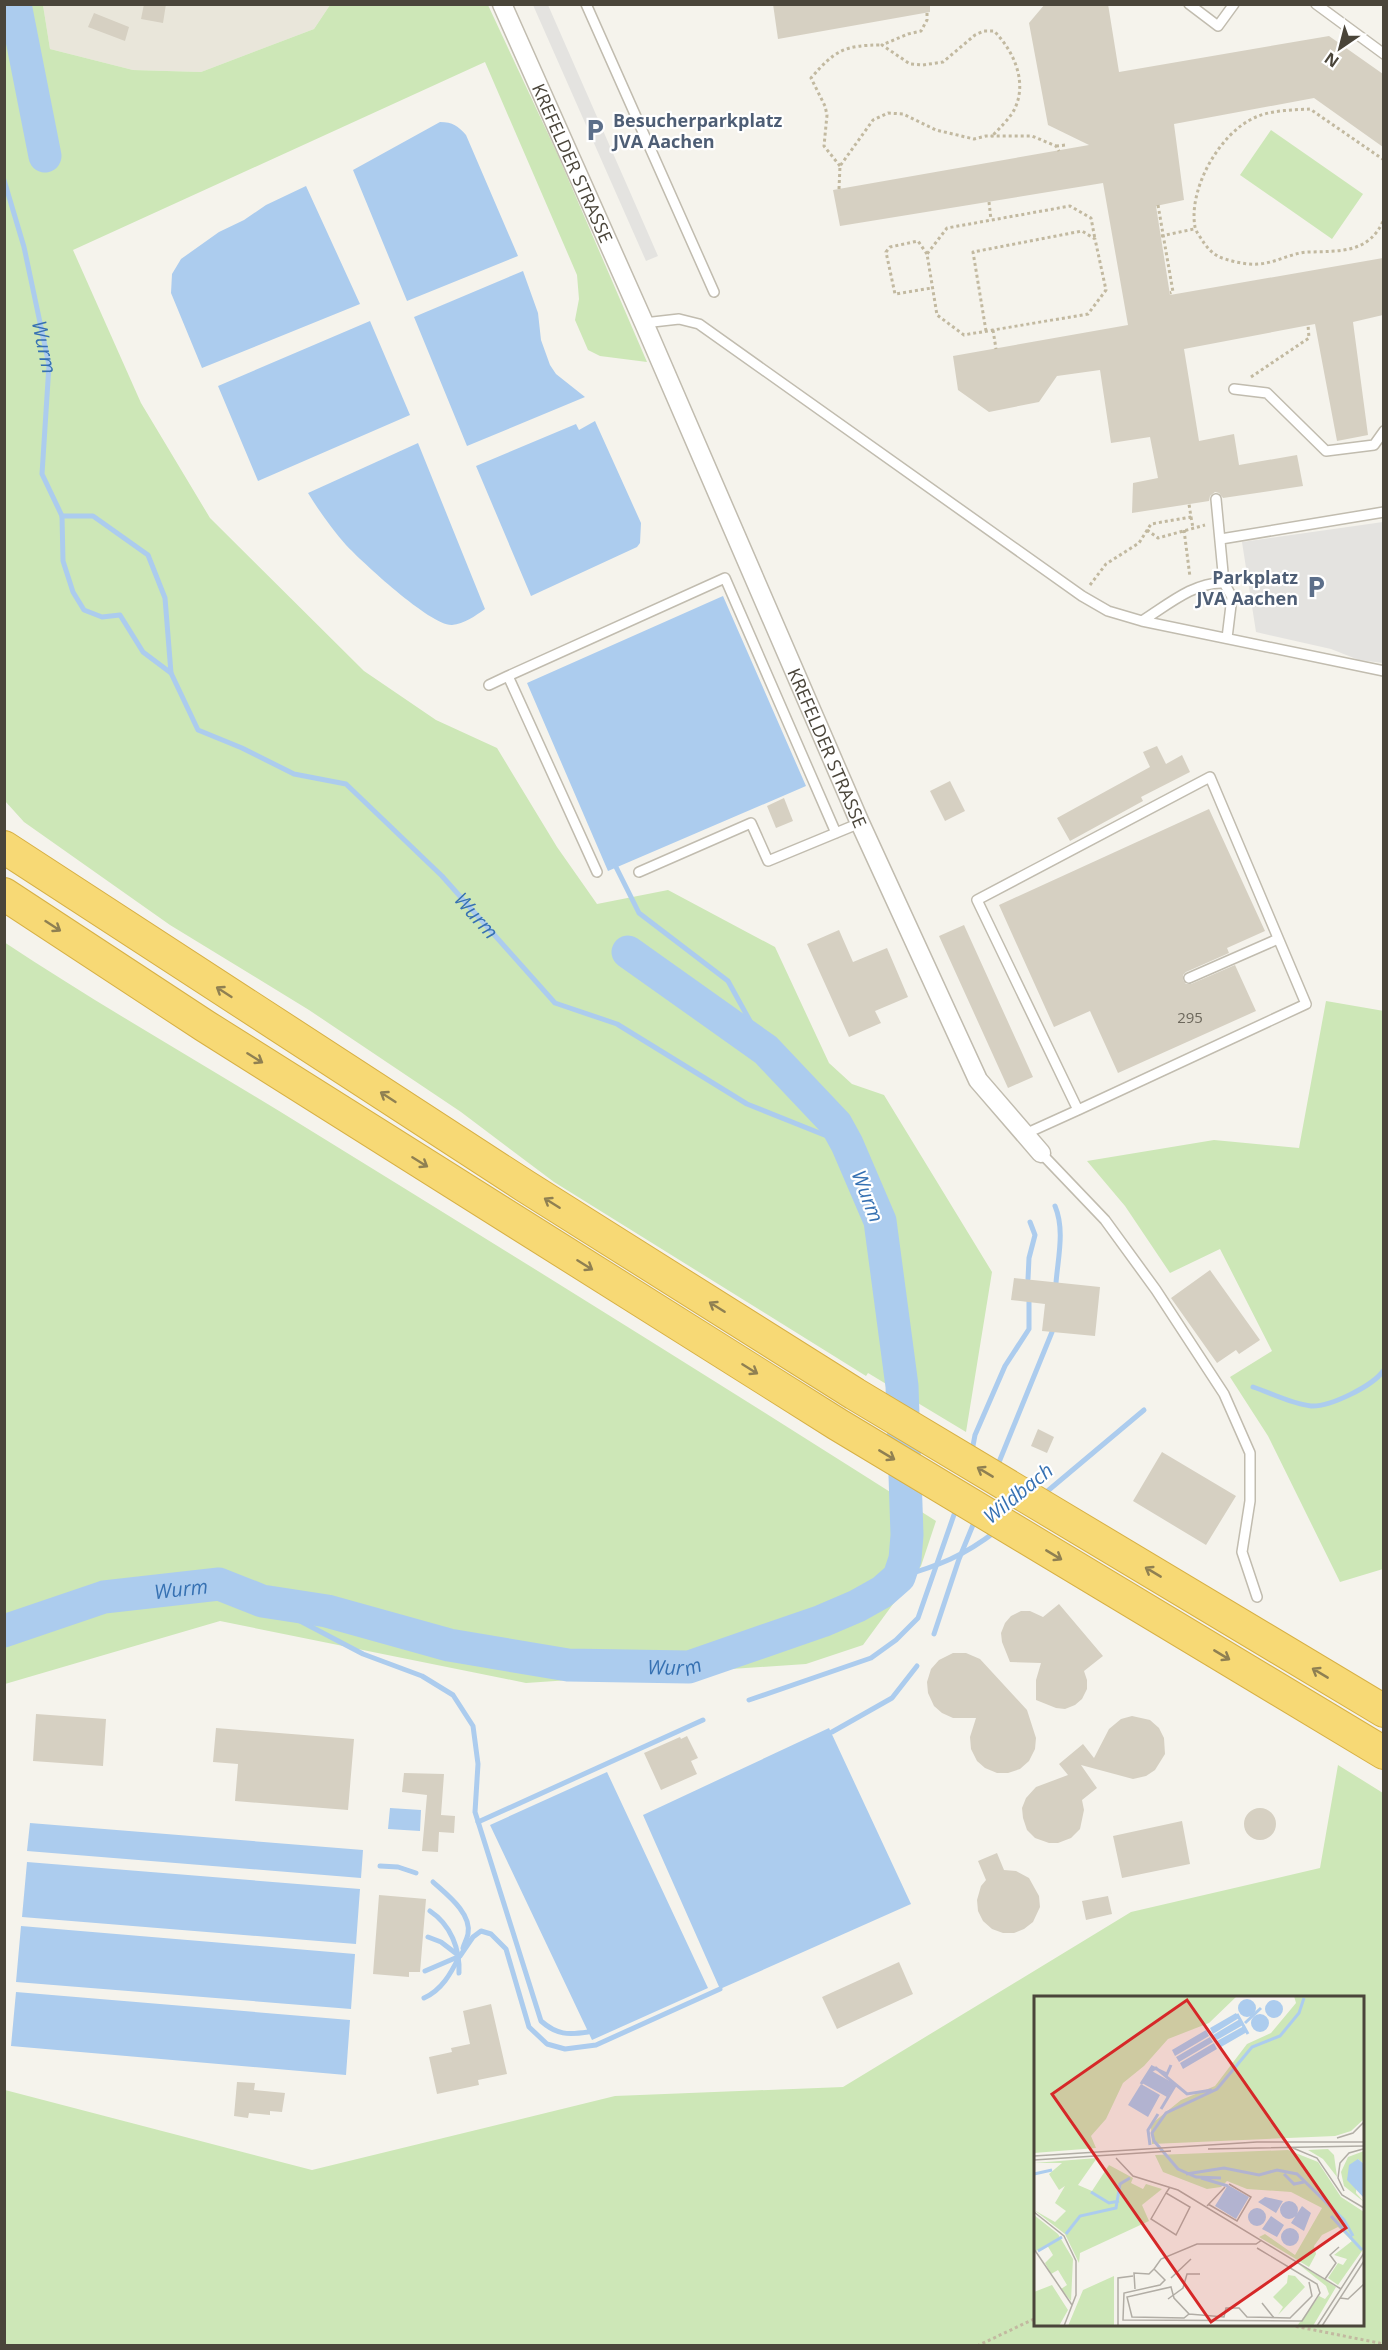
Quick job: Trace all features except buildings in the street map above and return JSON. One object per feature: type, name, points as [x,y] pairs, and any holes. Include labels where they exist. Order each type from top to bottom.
[{"type":"highway","points":[[4,827],[81,899]]},
{"type":"highway","points":[[4,848],[525,1186],[855,1394],[1377,1707]]},
{"type":"highway","points":[[4,894],[205,1026],[837,1424],[1383,1753]]},
{"type":"street","name":"KREFELDER STRASSE","points":[[502,4],[644,322],[860,823],[978,1080],[1041,1153]]},
{"type":"lane","points":[[586,4],[714,292]]},
{"type":"lane","points":[[1189,4],[1218,26],[1234,4]]},
{"type":"lane","points":[[1316,4],[1383,54]]},
{"type":"lane","points":[[644,322],[679,319],[699,324],[1082,596],[1108,611],[1142,621],[1383,671]]},
{"type":"lane","points":[[1234,388],[1267,393],[1326,451],[1374,445],[1383,431]]},
{"type":"lane","points":[[1216,499],[1224,582],[1232,597],[1227,638]]},
{"type":"lane","points":[[1221,539],[1383,512]]},
{"type":"lane","points":[[489,685],[725,578],[836,833]]},
{"type":"lane","points":[[1142,621],[1192,591],[1212,582],[1224,582]]},
{"type":"lane","points":[[508,676],[597,872]]},
{"type":"lane","points":[[1025,1134],[1078,1110],[1306,1004],[1210,777],[977,900],[1078,1110]]},
{"type":"lane","points":[[639,872],[751,823],[768,861],[860,823]]},
{"type":"lane","points":[[1189,978],[1278,939]]},
{"type":"lane","points":[[1041,1153],[1105,1220],[1156,1290],[1224,1394],[1250,1453],[1250,1501],[1242,1552],[1257,1597]]},
{"type":"path","points":[[840,166],[824,146],[827,115],[811,78],[828,58],[839,52],[856,45],[882,45],[908,34],[921,32],[927,20],[927,13]]},
{"type":"path","points":[[882,45],[910,64],[923,65],[943,62],[975,35],[984,31],[994,31],[1004,41],[1013,57],[1020,80],[1020,94],[1013,113],[991,136]]},
{"type":"path","points":[[1383,160],[1310,109],[1256,117],[1238,128],[1221,144],[1210,162],[1194,202],[1195,229],[1211,253],[1224,259],[1248,264],[1266,263],[1306,252],[1356,248],[1368,242],[1380,229],[1383,219]]},
{"type":"path","points":[[839,189],[840,166],[873,120],[888,112],[903,114],[936,130],[974,139],[991,136],[1032,136],[1056,146],[1066,145]]},
{"type":"path","points":[[1056,146],[1059,150]]},
{"type":"path","points":[[989,202],[991,220]]},
{"type":"path","points":[[1158,205],[1173,292],[1170,293]]},
{"type":"path","points":[[927,254],[946,228],[1070,206],[1091,218],[1106,290],[1088,314],[964,335],[937,315],[927,254],[918,241],[890,247],[886,252],[895,294],[932,288]]},
{"type":"path","points":[[1162,236],[1195,229]]},
{"type":"path","points":[[986,331],[973,252],[1082,231],[1095,239]]},
{"type":"path","points":[[1234,388],[1309,338],[1308,325]]},
{"type":"path","points":[[993,330],[996,349]]},
{"type":"path","points":[[1189,504],[1193,528]]},
{"type":"path","points":[[1082,596],[1106,564],[1139,543],[1151,524],[1191,517]]},
{"type":"path","points":[[1184,530],[1192,591]]},
{"type":"path","points":[[977,2346],[1034,2318]]},
{"type":"path","points":[[1289,2326],[1383,2344]]},
{"type":"shaded area","points":[[43,5],[330,5],[314,29],[201,72],[133,70],[50,49]]},
{"type":"shaded area","name":"Besucherparkplatz JVA Aachen","points":[[533,5],[548,5],[658,256],[646,261]]},
{"type":"shaded area","name":"Parkplatz JVA Aachen","points":[[1383,522],[1383,663],[1359,660],[1331,649],[1256,632],[1242,542]]},
{"type":"green space","points":[[5,4],[43,5],[50,49],[133,70],[201,72],[314,29],[330,5],[488,5],[557,153],[647,362],[600,356],[588,350],[575,320],[579,299],[577,275],[485,62],[73,250],[141,403],[210,518],[364,671],[436,720],[497,748],[557,847],[597,904],[668,890],[775,947],[829,1063],[852,1084],[884,1095],[992,1272],[966,1432],[868,1373],[866,1376],[554,1182],[461,1112],[309,1010],[170,925],[24,822],[5,801]]},
{"type":"green space","points":[[1271,130],[1363,194],[1332,239],[1240,175]]},
{"type":"green space","points":[[4,942],[78,990],[542,1274],[936,1521],[921,1566],[863,1645],[806,1664],[526,1683],[220,1621],[5,1684]]},
{"type":"green space","points":[[1326,1001],[1384,1011],[1383,1569],[1340,1582],[1268,1436],[1230,1377],[1272,1351],[1220,1249],[1170,1273],[1125,1206],[1087,1161],[1214,1140],[1299,1148]]},
{"type":"green space","points":[[1338,1765],[1383,1793],[1383,2345],[5,2345],[5,2090],[312,2170],[615,2096],[843,2087],[1131,1912],[1320,1868]]},
{"type":"water","points":[[440,122],[455,125],[466,135],[518,256],[407,301],[353,170]]},
{"type":"water","points":[[306,186],[360,304],[202,368],[171,293],[172,274],[181,259],[219,232],[244,220],[266,205]]},
{"type":"water","points":[[523,271],[538,313],[541,340],[550,365],[556,374],[585,397],[467,446],[414,317]]},
{"type":"water","points":[[370,321],[410,415],[258,481],[218,386]]},
{"type":"water","points":[[595,421],[641,523],[640,543],[637,547],[531,596],[476,466],[576,424],[579,430]]},
{"type":"water","points":[[418,443],[485,609],[469,619],[452,625],[442,623],[413,605],[381,578],[346,545],[308,493]]},
{"type":"water","points":[[723,596],[806,786],[608,871],[527,683]]},
{"type":"water","points":[[829,1728],[911,1904],[720,1989],[643,1815]]},
{"type":"water","points":[[607,1772],[708,1988],[592,2040],[490,1825]]},
{"type":"water","points":[[390,1808],[421,1810],[420,1831],[388,1829]]},
{"type":"water","points":[[30,1823],[363,1850],[361,1878],[27,1851]]},
{"type":"water","points":[[27,1862],[360,1889],[356,1944],[22,1917]]},
{"type":"water","points":[[21,1926],[355,1954],[351,2009],[16,1982]]},
{"type":"water","points":[[16,1992],[350,2020],[346,2075],[11,2046]]},
{"type":"waterway","name":"Wurm","points":[[15,4],[45,156]]},
{"type":"waterway","name":"Wurm","points":[[4,180],[24,247],[49,365],[42,474],[62,516],[63,561],[73,592],[84,610],[102,617],[120,615],[143,652],[171,673],[198,730],[242,748],[294,774],[346,784],[442,876],[555,1003],[617,1024],[747,1104],[847,1144]]},
{"type":"waterway","name":"Wurm","points":[[62,516],[93,516],[148,555],[165,598],[171,673]]},
{"type":"waterway","points":[[616,867],[639,913],[728,981],[766,1050]]},
{"type":"waterway","name":"Wurm","points":[[4,1631],[104,1597],[219,1584],[262,1601],[327,1611],[449,1645],[568,1665],[689,1667],[822,1621],[882,1592],[899,1577],[905,1559],[907,1535],[902,1386],[880,1221],[847,1144],[836,1124],[766,1050],[628,952]]},
{"type":"waterway","points":[[1055,1206],[1060,1224],[1056,1283]]},
{"type":"waterway","points":[[1028,1279],[1029,1258],[1035,1235],[1030,1222]]},
{"type":"waterway","points":[[972,1451],[975,1435],[1005,1366],[1029,1329],[1029,1302]]},
{"type":"waterway","points":[[997,1467],[1052,1332]]},
{"type":"waterway","name":"Wildbach","points":[[1253,1387],[1296,1403],[1319,1405],[1340,1399],[1361,1389],[1384,1370]]},
{"type":"waterway","name":"Wildbach","points":[[1044,1494],[1144,1410]]},
{"type":"waterway","points":[[749,1700],[871,1658],[896,1640],[918,1618],[956,1509]]},
{"type":"waterway","points":[[934,1634],[959,1559],[975,1520]]},
{"type":"waterway","name":"Wildbach","points":[[899,1577],[950,1559],[996,1531]]},
{"type":"waterway","points":[[262,1601],[363,1654],[422,1676],[453,1695],[473,1726],[478,1764],[475,1812],[541,2021],[563,2033],[588,2032]]},
{"type":"waterway","points":[[832,1732],[892,1698],[917,1666]]},
{"type":"waterway","points":[[478,1822],[703,1720]]},
{"type":"waterway","points":[[380,1866],[398,1867],[416,1873]]},
{"type":"waterway","points":[[433,1882],[451,1898],[466,1919],[468,1934],[463,1948]]},
{"type":"waterway","points":[[430,1911],[444,1923],[453,1938],[458,1955],[459,1973]]},
{"type":"waterway","points":[[425,1971],[460,1956],[473,1937],[481,1931],[491,1934],[506,1949],[529,2027],[547,2044],[565,2049],[596,2045],[720,1989]]},
{"type":"waterway","points":[[428,1937],[441,1942],[458,1955]]},
{"type":"waterway","points":[[424,1998],[441,1986],[459,1957]]},
{"type":"place","name":"Besucherparkplatz JVA Aachen","points":[[595,130]]},
{"type":"place","name":"Parkplatz JVA Aachen","points":[[1316,587]]}]
